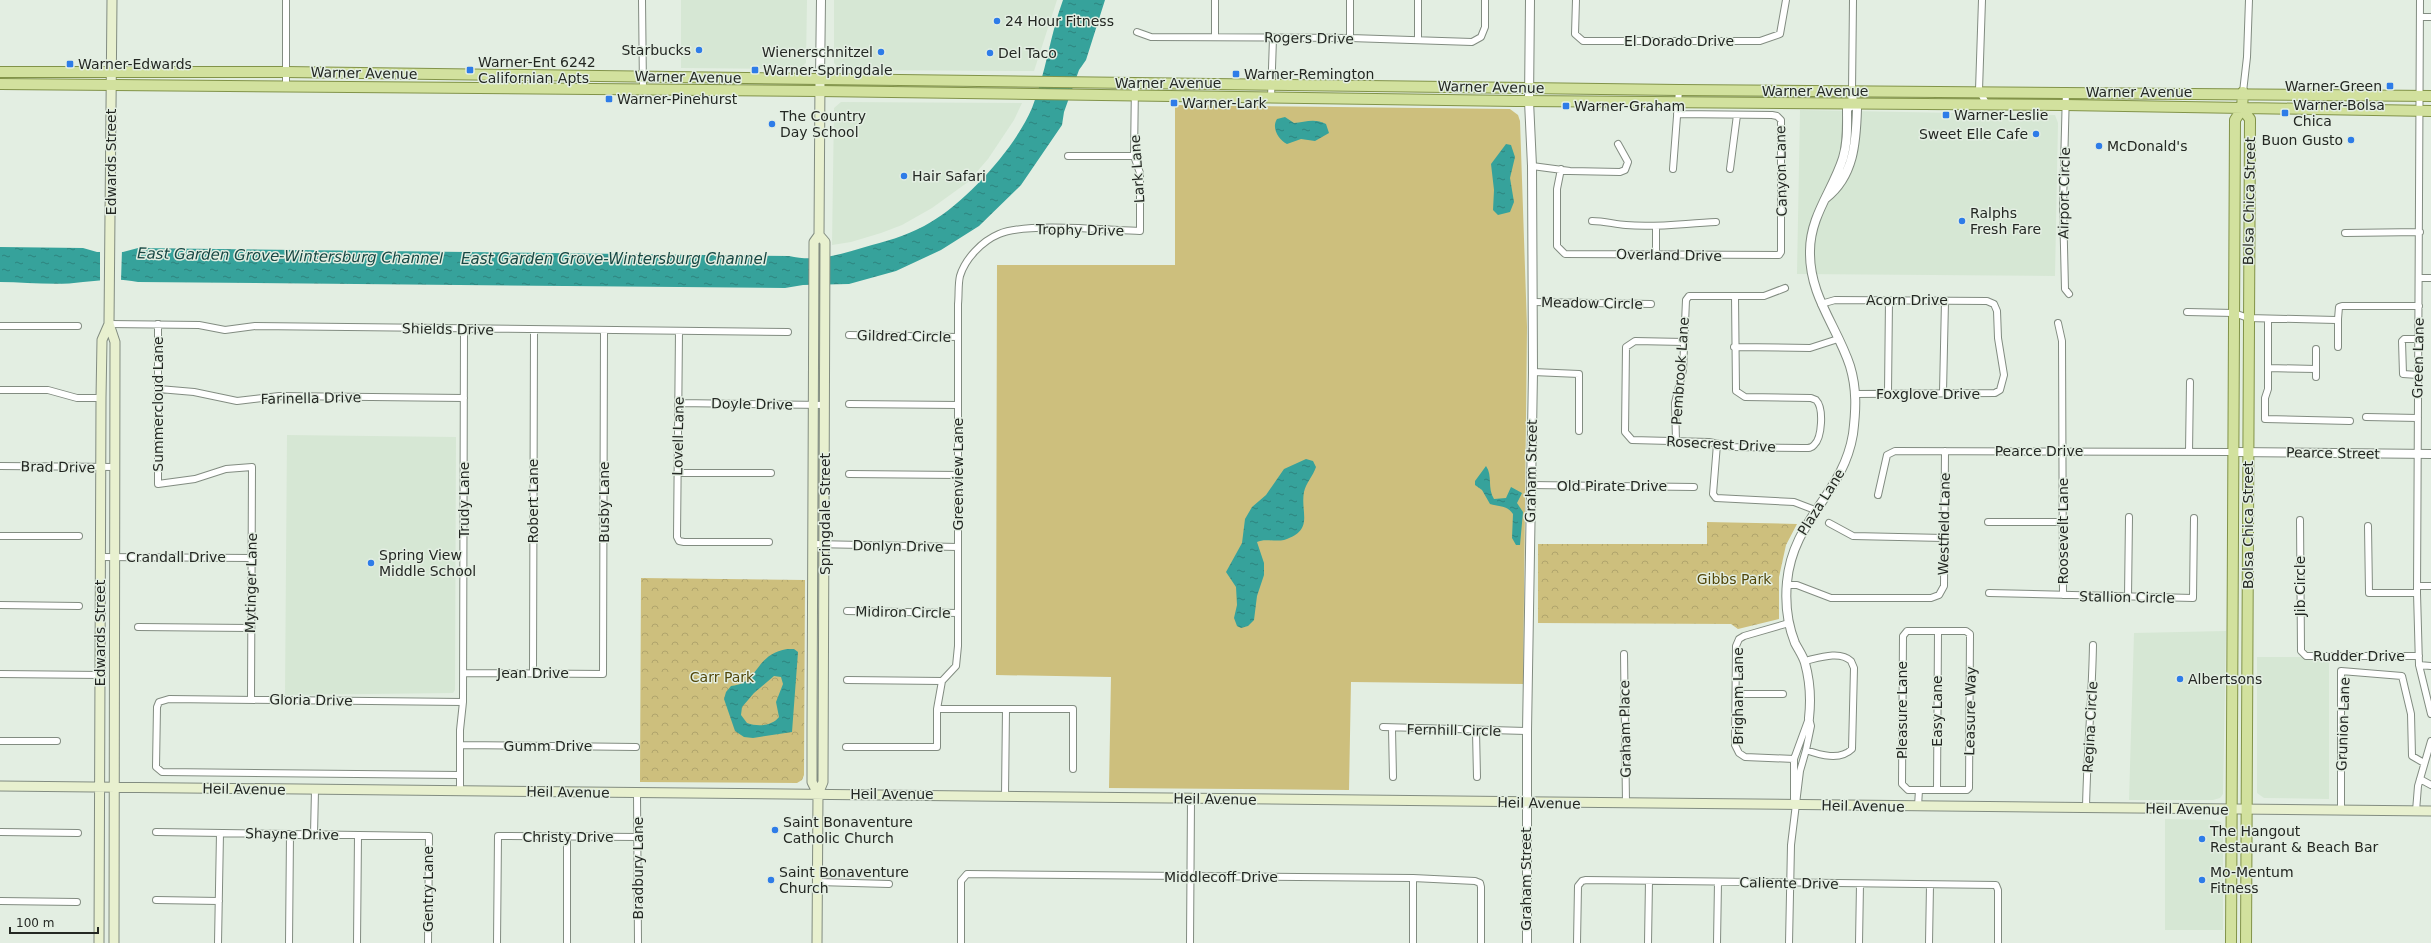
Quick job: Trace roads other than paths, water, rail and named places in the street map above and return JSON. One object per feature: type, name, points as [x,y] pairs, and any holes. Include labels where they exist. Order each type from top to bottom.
[{"type":"main road","name":"Edwards Street","points":[[112,0],[111,244],[109,324],[115,342],[116,467],[114,943]]},
{"type":"main road","name":"Warner Avenue","points":[[0,72],[286,72],[1135,83],[1271,83],[1679,90],[2243,92],[2431,96]]},
{"type":"main road","points":[[695,90],[708,85],[740,85],[742,78]]},
{"type":"main road","name":"Springdale Street","points":[[818,794],[812,782],[814,242],[819,235],[820,79]]},
{"type":"main road","points":[[970,81],[970,93]]},
{"type":"main road","points":[[1010,94],[1010,90],[1014,87],[1027,86],[1041,81]]},
{"type":"main road","name":"Warner Avenue","points":[[0,84],[643,89],[1529,101],[2065,105],[2431,111]]},
{"type":"main road","name":"Bolsa Chica Street","points":[[2231,943],[2233,809],[2235,120],[2242,109],[2243,92]]},
{"type":"main road","name":"Bolsa Chica Street","points":[[2242,109],[2250,119],[2248,235],[2249,452],[2246,943]]},
{"type":"main road","name":"Springdale Street","points":[[817,943],[818,794],[823,782],[825,544],[825,242],[819,235]]},
{"type":"main road","points":[[2234,235],[2248,235]]},
{"type":"main road","name":"Edwards Street","points":[[99,943],[101,787],[101,398],[102,340],[109,324]]},
{"type":"main road","points":[[2233,703],[2248,702]]},
{"type":"main road","name":"Heil Avenue","points":[[0,786],[2431,811]]},
{"type":"street","points":[[286,0],[286,86]]},
{"type":"street","points":[[642,0],[643,89]]},
{"type":"street","name":"Springdale Street","points":[[820,79],[821,0]]},
{"type":"street","points":[[1215,0],[1215,37]]},
{"type":"street","points":[[1350,0],[1350,38]]},
{"type":"street","points":[[1418,0],[1418,40]]},
{"type":"street","name":"Rogers Drive","points":[[1137,32],[1151,37],[1350,38],[1472,42],[1482,37],[1485,27],[1485,0]]},
{"type":"street","name":"Graham Street","points":[[1527,943],[1526,802],[1533,372],[1532,166],[1529,101],[1530,0]]},
{"type":"street","name":"El Dorado Drive","points":[[1576,0],[1575,34],[1578,39],[1583,41],[1760,40],[1780,34],[1786,0]]},
{"type":"street","points":[[1852,91],[1853,0]]},
{"type":"street","points":[[1982,0],[1979,90],[1987,105]]},
{"type":"street","name":"Bolsa Chica Street","points":[[2243,92],[2249,0]]},
{"type":"street","name":"Green Lane","points":[[2420,0],[2420,278],[2418,339],[2417,593],[2419,665],[2431,714]]},
{"type":"street","points":[[2420,17],[2431,17]]},
{"type":"street","points":[[1271,98],[1273,38]]},
{"type":"street","name":"Lark Lane","points":[[1135,83],[1134,156],[1140,173],[1140,231]]},
{"type":"street","points":[[1673,169],[1679,90]]},
{"type":"street","name":"Plaza Lane","points":[[1794,805],[1799,788],[1800,771],[1811,726],[1809,718],[1810,699],[1805,661],[1800,655],[1786,610],[1787,585],[1791,555],[1801,532],[1815,510],[1837,481],[1848,456],[1855,419],[1856,394],[1850,367],[1812,282],[1810,251],[1814,223],[1826,198],[1828,188],[1844,156],[1847,110],[1853,104],[1852,91]]},
{"type":"street","name":"Airport Circle","points":[[2066,91],[2063,247],[2065,289],[2069,294]]},
{"type":"street","name":"Canyon Lane","points":[[1677,114],[1772,115],[1777,116],[1781,120],[1781,252],[1779,255]]},
{"type":"street","points":[[1730,169],[1737,115]]},
{"type":"street","points":[[1532,166],[1613,172],[1625,170],[1628,162],[1618,144]]},
{"type":"street","points":[[1068,156],[1134,156]]},
{"type":"street","name":"Overland Drive","points":[[1561,169],[1557,189],[1557,246],[1560,251],[1565,254],[1779,255]]},
{"type":"street","points":[[1592,221],[1607,221],[1624,225],[1656,226],[1677,226],[1716,222]]},
{"type":"street","points":[[1656,226],[1656,254]]},
{"type":"street","name":"Trophy Drive","points":[[1020,228],[1140,231]]},
{"type":"street","name":"Greenview Lane","points":[[942,681],[956,666],[958,613],[958,337],[960,276],[970,258],[982,244],[999,234],[1020,228]]},
{"type":"street","points":[[2345,233],[2420,232]]},
{"type":"street","points":[[2420,278],[2431,278]]},
{"type":"street","points":[[1785,288],[1764,296],[1735,296],[1734,347],[1810,348],[1838,339]]},
{"type":"street","name":"Pembrook Lane","points":[[1676,441],[1675,402],[1683,370],[1686,300],[1689,296],[1735,296]]},
{"type":"street","name":"Acorn Drive","points":[[1821,304],[1835,300],[1987,301],[1994,304],[1997,311],[1998,338],[2004,375],[2000,390]]},
{"type":"street","points":[[1888,392],[1889,300]]},
{"type":"street","points":[[1943,392],[1945,301]]},
{"type":"street","name":"Meadow Circle","points":[[1533,302],[1651,304]]},
{"type":"street","points":[[2338,347],[2338,310],[2342,306],[2419,306]]},
{"type":"street","points":[[2187,312],[2234,313],[2248,318],[2268,319],[2338,319]]},
{"type":"street","points":[[2268,319],[2266,420],[2350,421]]},
{"type":"street","name":"Roosevelt Lane","points":[[2058,323],[2062,341],[2064,451],[2063,595]]},
{"type":"street","name":"Shields Drive","points":[[109,324],[199,325],[225,330],[255,326],[788,332]]},
{"type":"street","name":"Summercloud Lane","points":[[158,324],[158,484],[195,479],[226,469],[252,467]]},
{"type":"street","points":[[0,326],[78,326]]},
{"type":"street","name":"Trudy Lane","points":[[460,791],[460,745],[463,702],[464,329]]},
{"type":"street","name":"Robert Lane","points":[[533,672],[534,330]]},
{"type":"street","name":"Busby Lane","points":[[603,674],[604,330]]},
{"type":"street","name":"Lovell Lane","points":[[680,331],[677,537],[679,541],[769,542]]},
{"type":"street","name":"Gildred Circle","points":[[849,335],[958,337]]},
{"type":"street","points":[[2418,339],[2404,339],[2402,341],[2403,374],[2418,375]]},
{"type":"street","name":"Rosecrest Drive","points":[[1684,342],[1635,341],[1626,347],[1625,432],[1627,437],[1632,440],[1709,442],[1734,447],[1811,448],[1815,445],[1818,438],[1821,410],[1816,400],[1811,398],[1745,397],[1739,395],[1734,387],[1734,347]]},
{"type":"street","points":[[2316,349],[2316,377]]},
{"type":"street","points":[[2268,368],[2316,368]]},
{"type":"street","points":[[1533,372],[1579,374],[1579,431]]},
{"type":"street","points":[[2189,452],[2190,382]]},
{"type":"street","name":"Farinella Drive","points":[[159,389],[194,392],[237,401],[279,396],[464,398]]},
{"type":"street","points":[[0,390],[48,390],[77,398],[101,398]]},
{"type":"street","name":"Foxglove Drive","points":[[1856,394],[1888,392],[1990,394],[2000,390]]},
{"type":"street","name":"Doyle Drive","points":[[679,403],[825,405]]},
{"type":"street","points":[[849,404],[958,405]]},
{"type":"street","points":[[2366,417],[2418,418]]},
{"type":"street","points":[[1717,444],[1713,488],[1716,498],[1794,502],[1815,510]]},
{"type":"street","name":"Pearce Drive","points":[[1878,495],[1887,455],[1895,451],[2234,452]]},
{"type":"street","name":"Westfield Lane","points":[[1787,585],[1797,585],[1831,598],[1931,598],[1939,595],[1944,586],[1945,451]]},
{"type":"street","name":"Pearce Street","points":[[2234,452],[2431,454]]},
{"type":"street","name":"Brad Drive","points":[[0,466],[116,467]]},
{"type":"street","name":"Mytinger Lane","points":[[251,699],[250,628],[252,467]]},
{"type":"street","points":[[677,473],[770,473]]},
{"type":"street","points":[[849,474],[958,475]]},
{"type":"street","name":"Old Pirate Drive","points":[[1530,485],[1694,487]]},
{"type":"street","points":[[2128,597],[2129,517]]},
{"type":"street","name":"Stallion Circle","points":[[1989,593],[2193,598],[2194,518]]},
{"type":"street","name":"Jib Circle","points":[[2300,520],[2301,651]]},
{"type":"street","points":[[1988,522],[2063,522]]},
{"type":"street","points":[[1829,523],[1853,536],[1944,538]]},
{"type":"street","points":[[2368,526],[2369,592],[2417,593]]},
{"type":"street","points":[[0,536],[78,536]]},
{"type":"street","name":"Donlyn Drive","points":[[814,544],[958,547]]},
{"type":"street","name":"Crandall Drive","points":[[101,557],[251,558]]},
{"type":"street","points":[[2418,586],[2431,586]]},
{"type":"street","points":[[0,605],[79,606]]},
{"type":"street","name":"Midiron Circle","points":[[847,611],[958,613]]},
{"type":"street","name":"Brigham Lane","points":[[1789,623],[1744,636],[1739,640],[1736,646],[1735,745],[1739,753],[1745,757],[1794,759]]},
{"type":"street","points":[[138,627],[250,628]]},
{"type":"street","name":"Pleasure Lane","points":[[1937,790],[1908,790],[1902,784],[1903,636],[1907,631],[1938,631]]},
{"type":"street","name":"Easy Lane","points":[[1937,790],[1938,631]]},
{"type":"street","name":"Leasure Way","points":[[1937,790],[1962,791],[1969,788],[1971,637],[1966,631],[1938,631]]},
{"type":"street","name":"Regina Circle","points":[[2086,808],[2087,755],[2092,716],[2093,645]]},
{"type":"street","name":"Rudder Drive","points":[[2301,651],[2306,656],[2419,656]]},
{"type":"street","name":"Graham Place","points":[[1624,654],[1626,803]]},
{"type":"street","points":[[1805,661],[1837,656],[1851,661],[1854,668],[1853,746],[1848,752],[1840,755],[1819,755],[1806,750]]},
{"type":"street","points":[[2419,665],[2431,666]]},
{"type":"street","name":"Grunion Lane","points":[[2341,810],[2341,671],[2402,676],[2411,714],[2412,756],[2424,763]]},
{"type":"street","name":"Jean Drive","points":[[463,673],[533,672],[603,674]]},
{"type":"street","points":[[0,674],[101,675]]},
{"type":"street","points":[[846,747],[936,747],[936,709],[942,681],[847,680]]},
{"type":"street","points":[[1736,694],[1783,694]]},
{"type":"street","name":"Gloria Drive","points":[[158,770],[157,714],[159,702],[169,699],[463,702]]},
{"type":"street","points":[[936,709],[1073,709],[1073,769]]},
{"type":"street","points":[[1005,796],[1006,709]]},
{"type":"street","name":"Plaza Lane","points":[[1794,805],[1794,759],[1809,718]]},
{"type":"street","name":"Fernhill Circle","points":[[1383,727],[1392,729],[1527,731]]},
{"type":"street","points":[[1392,729],[1393,776]]},
{"type":"street","points":[[1476,731],[1477,777]]},
{"type":"street","points":[[0,741],[57,741]]},
{"type":"street","points":[[2416,811],[2420,779],[2431,742]]},
{"type":"street","name":"Gumm Drive","points":[[460,745],[636,747]]},
{"type":"street","name":"Heil Avenue","points":[[158,770],[162,772],[459,775]]},
{"type":"street","points":[[2420,779],[2431,785]]},
{"type":"street","points":[[314,834],[315,790]]},
{"type":"street","points":[[1918,806],[1919,790]]},
{"type":"street","name":"Bradbury Lane","points":[[637,793],[638,943]]},
{"type":"street","points":[[1190,943],[1191,799]]},
{"type":"street","points":[[1789,943],[1794,805]]},
{"type":"street","points":[[0,832],[78,832]]},
{"type":"street","name":"Shayne Drive","points":[[156,832],[429,836]]},
{"type":"street","points":[[218,943],[220,833]]},
{"type":"street","points":[[289,943],[290,834]]},
{"type":"street","points":[[358,835],[358,943]]},
{"type":"street","name":"Gentry Lane","points":[[428,943],[429,836]]},
{"type":"street","name":"Christy Drive","points":[[498,943],[498,836],[638,837]]},
{"type":"street","points":[[567,837],[567,943]]},
{"type":"street","name":"Middlecoff Drive","points":[[961,943],[961,880],[963,876],[967,874],[1413,878],[1475,881],[1480,883],[1481,943]]},
{"type":"street","points":[[1413,878],[1413,943]]},
{"type":"street","name":"Caliente Drive","points":[[1577,943],[1578,886],[1582,881],[1930,885],[1996,884],[1998,890],[1998,943]]},
{"type":"street","points":[[1648,943],[1649,881]]},
{"type":"street","points":[[818,882],[889,884]]},
{"type":"street","points":[[1718,882],[1718,943]]},
{"type":"street","points":[[1859,943],[1860,884]]},
{"type":"street","points":[[1929,943],[1930,885]]},
{"type":"street","points":[[156,900],[219,901]]},
{"type":"street","points":[[0,901],[77,902]]},
{"type":"water","name":"East Garden Grove-Wintersburg Channel","points":[[1063,0],[1105,0],[1086,60],[1079,70],[1064,112],[1062,125],[1021,185],[979,226],[941,250],[896,271],[849,284],[803,285],[785,288],[138,282],[117,280],[62,284],[0,282],[0,247],[83,248],[97,252],[123,252],[138,248],[789,256],[800,258],[821,258],[841,254],[910,233],[924,226],[960,201],[989,172],[1014,140],[1032,108],[1037,95]]},
{"type":"water","points":[[1285,117],[1294,123],[1310,121],[1322,122],[1326,124],[1329,133],[1315,141],[1301,139],[1287,144],[1281,140],[1275,130],[1275,122],[1277,119]]},
{"type":"water","points":[[1506,144],[1511,145],[1515,157],[1510,178],[1514,202],[1510,212],[1498,215],[1493,210],[1494,190],[1491,164]]},
{"type":"water","points":[[1306,459],[1313,461],[1316,467],[1304,492],[1303,526],[1294,536],[1284,540],[1263,540],[1257,542],[1264,563],[1264,575],[1257,596],[1254,620],[1248,626],[1241,628],[1237,626],[1234,618],[1237,605],[1236,587],[1226,572],[1242,543],[1245,519],[1252,507],[1266,495],[1284,469]]},
{"type":"water","points":[[1486,466],[1494,499],[1506,498],[1511,487],[1522,493],[1517,503],[1523,512],[1520,545],[1516,545],[1512,538],[1513,514],[1511,511],[1490,504],[1482,490],[1475,485],[1475,481]]},
{"type":"water","points":[[794,649],[798,652],[792,732],[753,738],[744,737],[735,731],[724,699],[726,692],[731,686],[740,684],[747,680],[768,657],[776,652]],"holes":[[[774,676],[781,677],[783,684],[776,702],[779,717],[773,722],[764,725],[747,723],[741,715],[742,707],[754,693]]]},
{"type":"place","name":"24 Hour Fitness","points":[[997,21]]},
{"type":"place","name":"Starbucks","points":[[699,50]]},
{"type":"place","name":"Wienerschnitzel","points":[[881,52]]},
{"type":"place","name":"Del Taco","points":[[990,53]]},
{"type":"place","name":"Warner-Edwards","points":[[70,64]]},
{"type":"place","name":"Warner-Ent 6242 Californian Apts","points":[[470,70]]},
{"type":"place","name":"Warner-Springdale","points":[[755,70]]},
{"type":"place","name":"Warner-Remington","points":[[1236,74]]},
{"type":"place","name":"Warner-Green","points":[[2390,86]]},
{"type":"place","name":"Warner-Pinehurst","points":[[609,99]]},
{"type":"place","name":"Warner-Lark","points":[[1174,103]]},
{"type":"place","name":"Warner-Graham","points":[[1566,106]]},
{"type":"place","name":"Warner-Bolsa Chica","points":[[2285,113]]},
{"type":"place","name":"Warner-Leslie","points":[[1946,115]]},
{"type":"place","name":"The Country Day School","points":[[772,124]]},
{"type":"place","name":"Sweet Elle Cafe","points":[[2036,134]]},
{"type":"place","name":"Buon Gusto","points":[[2351,140]]},
{"type":"place","name":"McDonald's","points":[[2099,146]]},
{"type":"place","name":"Hair Safari","points":[[904,176]]},
{"type":"place","name":"Ralphs Fresh Fare","points":[[1962,221]]},
{"type":"place","name":"Spring View Middle School","points":[[371,563]]},
{"type":"place","name":"Albertsons","points":[[2180,679]]},
{"type":"place","name":"Saint Bonaventure Catholic Church","points":[[775,830]]},
{"type":"place","name":"The Hangout Restaurant & Beach Bar","points":[[2202,839]]},
{"type":"place","name":"Saint Bonaventure Church","points":[[771,880]]},
{"type":"place","name":"Mo-Mentum Fitness","points":[[2202,880]]},
{"type":"park label","name":"Gibbs Park","points":[[1734,579]]},
{"type":"park label","name":"Carr Park","points":[[722,677]]}]
